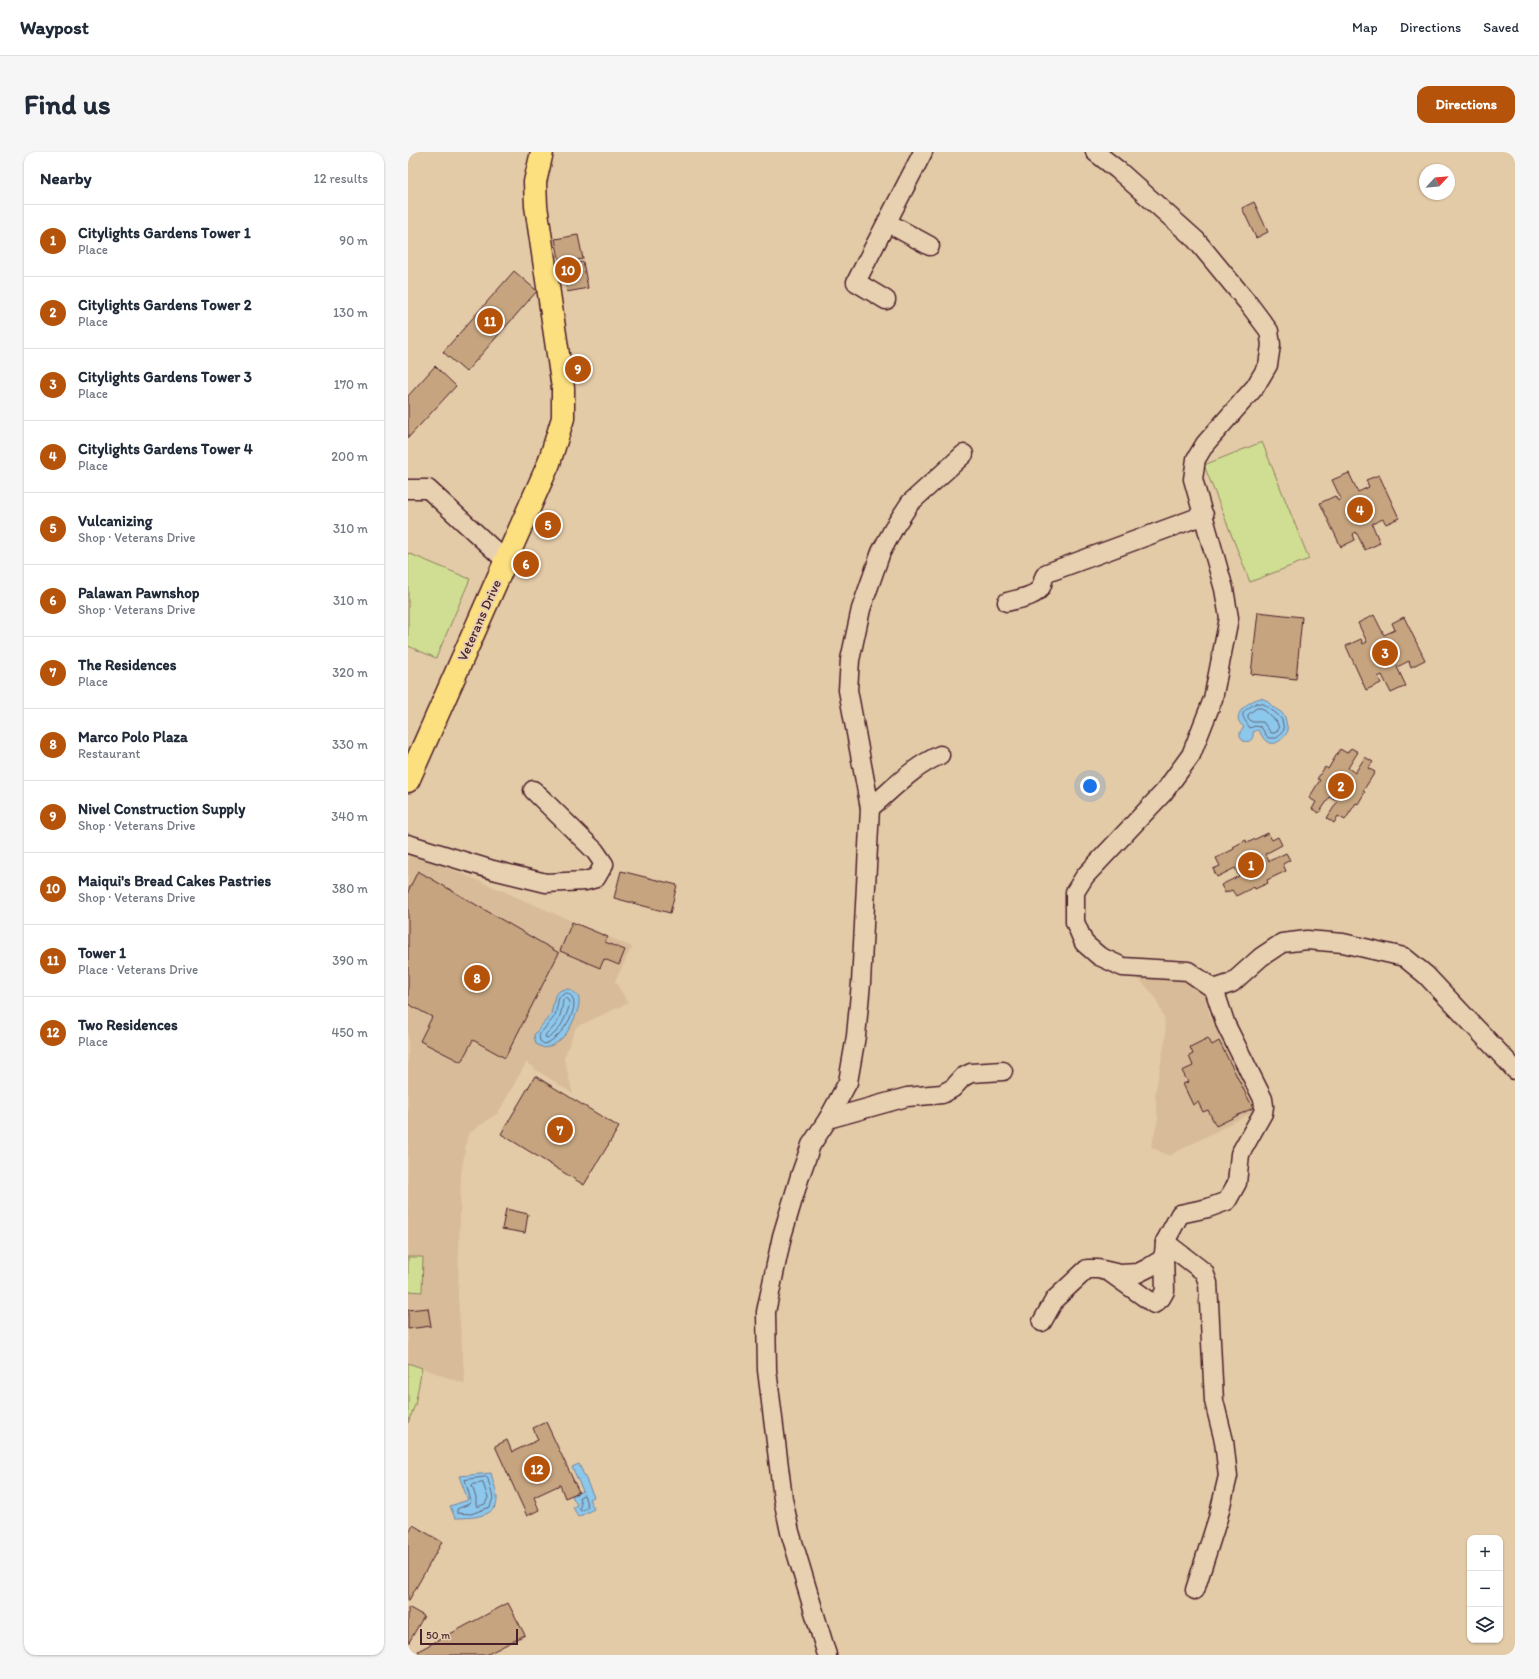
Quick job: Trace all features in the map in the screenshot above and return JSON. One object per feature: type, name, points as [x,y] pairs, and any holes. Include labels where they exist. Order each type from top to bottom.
[{"type":"main road","name":"Veterans Drive","points":[[408,781],[549,463],[563,418],[564,388],[536,206],[535,182],[542,152]]},
{"type":"street","points":[[886,300],[856,282],[888,223],[923,152]]},
{"type":"street","points":[[1042,1322],[1047,1310],[1055,1299],[1086,1270],[1098,1269],[1120,1274],[1138,1273],[1161,1260],[1180,1214],[1208,1208],[1227,1200],[1237,1183],[1240,1154],[1263,1113],[1264,1106],[1263,1099],[1226,1024],[1214,989],[1188,971],[1123,967],[1099,956],[1084,943],[1075,922],[1075,892],[1084,876],[1164,792],[1191,755],[1213,699],[1229,618],[1224,589],[1193,479],[1196,458],[1205,444],[1255,387],[1268,365],[1271,345],[1269,331],[1248,302],[1196,240],[1118,170],[1095,152]]},
{"type":"street","points":[[888,223],[930,246]]},
{"type":"street","points":[[827,1655],[790,1532],[783,1499],[767,1370],[766,1312],[782,1236],[800,1176],[811,1145],[828,1120],[848,1082],[856,1036],[861,983],[870,808],[848,690],[850,660],[861,609],[881,552],[910,503],[964,454]]},
{"type":"street","points":[[408,489],[428,489],[506,561]]},
{"type":"street","points":[[1007,602],[1036,593],[1040,588],[1043,576],[1047,573],[1204,515]]},
{"type":"street","points":[[870,808],[910,772],[921,764],[940,756]]},
{"type":"street","points":[[408,844],[493,870],[546,883],[585,881],[596,878],[604,864],[595,851],[533,790]]},
{"type":"street","points":[[1214,989],[1232,982],[1261,957],[1282,943],[1307,940],[1343,943],[1404,957],[1426,975],[1515,1070]]},
{"type":"street","points":[[828,1120],[908,1097],[942,1094],[954,1088],[963,1077],[971,1073],[1003,1071]]},
{"type":"street","points":[[1108,1271],[1154,1304],[1161,1298],[1165,1291],[1165,1248]]},
{"type":"street","points":[[1165,1248],[1204,1272],[1208,1283],[1214,1401],[1224,1441],[1228,1476],[1218,1518],[1194,1590]]},
{"type":"shaded area","points":[[408,850],[632,947],[615,981],[628,1003],[576,1027],[564,1058],[573,1094],[526,1063],[498,1113],[468,1134],[461,1173],[458,1297],[465,1384],[408,1363]]},
{"type":"shaded area","points":[[1123,967],[1188,971],[1215,1003],[1208,1011],[1257,1110],[1169,1156],[1151,1147],[1158,1119],[1155,1094],[1166,1035],[1164,1018],[1155,997],[1143,983]]},
{"type":"green space","points":[[1262,442],[1309,559],[1250,582],[1204,465]]},
{"type":"green space","points":[[408,553],[470,579],[436,658],[408,646]]},
{"type":"green space","points":[[408,1257],[423,1257],[422,1292],[408,1291]]},
{"type":"green space","points":[[408,1363],[422,1368],[415,1405],[408,1423]]},
{"type":"water","points":[[1261,698],[1266,700],[1285,717],[1288,731],[1282,739],[1276,743],[1269,743],[1266,741],[1258,730],[1253,732],[1253,737],[1250,741],[1243,741],[1240,737],[1240,732],[1244,727],[1238,718],[1239,714],[1246,705],[1256,699]]},
{"type":"water","points":[[568,989],[575,993],[579,999],[576,1014],[563,1037],[554,1044],[544,1048],[536,1044],[534,1035],[551,1014],[555,995],[561,990]]},
{"type":"water","points":[[579,1464],[594,1497],[589,1499],[594,1509],[578,1517],[573,1507],[577,1505],[572,1496],[583,1491],[572,1467]]},
{"type":"water","points":[[491,1473],[497,1497],[496,1504],[493,1509],[488,1513],[475,1517],[455,1518],[450,1506],[468,1500],[459,1476]]},
{"type":"building","points":[[1254,202],[1268,232],[1256,238],[1242,208]]},
{"type":"building","points":[[578,235],[583,259],[560,263],[555,239]]},
{"type":"building","points":[[583,262],[588,288],[567,292],[563,265]]},
{"type":"building","points":[[514,271],[537,291],[466,372],[443,352]]},
{"type":"building","points":[[435,366],[456,386],[408,438],[408,396]]},
{"type":"building","points":[[1349,473],[1358,492],[1369,487],[1366,480],[1379,475],[1399,518],[1386,524],[1383,519],[1372,524],[1380,543],[1365,550],[1356,532],[1353,534],[1355,540],[1341,547],[1320,503],[1335,496],[1338,501],[1341,499],[1332,480]]},
{"type":"building","points":[[1258,612],[1302,617],[1296,679],[1251,674]]},
{"type":"building","points":[[1374,615],[1384,635],[1395,630],[1392,623],[1404,617],[1425,660],[1411,667],[1409,661],[1397,667],[1406,686],[1391,693],[1382,675],[1378,677],[1381,683],[1366,690],[1346,646],[1361,639],[1363,644],[1367,642],[1358,623]]},
{"type":"building","points":[[1351,748],[1358,752],[1348,768],[1355,773],[1365,757],[1373,762],[1368,768],[1375,772],[1363,791],[1365,792],[1358,804],[1356,803],[1345,820],[1338,816],[1334,823],[1327,818],[1337,802],[1330,797],[1319,813],[1312,809],[1316,802],[1309,798],[1320,780],[1317,779],[1325,767],[1328,769],[1340,749],[1347,753]]},
{"type":"building","points":[[1268,833],[1272,840],[1278,837],[1282,845],[1265,854],[1269,861],[1286,853],[1290,860],[1283,864],[1286,871],[1267,880],[1268,883],[1255,889],[1254,887],[1236,896],[1232,890],[1225,893],[1221,885],[1239,876],[1235,868],[1217,877],[1213,869],[1220,866],[1216,858],[1234,849],[1233,847],[1246,840],[1247,843]]},
{"type":"building","points":[[418,871],[559,953],[505,1058],[473,1040],[461,1062],[420,1041],[432,1017],[408,1004],[408,891]]},
{"type":"building","points":[[621,871],[677,885],[670,913],[614,898]]},
{"type":"building","points":[[572,922],[608,937],[605,942],[625,950],[619,965],[604,959],[600,968],[560,951]]},
{"type":"building","points":[[1208,1038],[1212,1045],[1219,1041],[1253,1108],[1216,1126],[1208,1110],[1203,1112],[1198,1102],[1193,1105],[1183,1084],[1188,1082],[1182,1071],[1193,1066],[1189,1056],[1193,1054],[1190,1047]]},
{"type":"building","points":[[535,1076],[619,1127],[584,1185],[501,1134]]},
{"type":"building","points":[[506,1209],[528,1214],[525,1233],[502,1229]]},
{"type":"building","points":[[428,1308],[431,1326],[408,1329],[408,1310]]},
{"type":"building","points":[[546,1422],[579,1492],[565,1498],[560,1485],[534,1497],[539,1510],[527,1516],[495,1446],[507,1440],[512,1452],[538,1440],[533,1428]]},
{"type":"building","points":[[413,1525],[442,1542],[408,1602],[408,1535]]},
{"type":"building","points":[[508,1603],[525,1635],[486,1655],[420,1655],[418,1651]]},
{"type":"building","points":[[408,1607],[424,1616],[408,1644]]},
{"type":"place","name":"Maiqui's Bread Cakes Pastries","points":[[568,270]]},
{"type":"place","name":"Tower 1","points":[[490,321]]},
{"type":"place","name":"Nivel Construction Supply","points":[[578,369]]},
{"type":"place","name":"Citylights Gardens Tower 4","points":[[1360,510]]},
{"type":"place","name":"Vulcanizing","points":[[548,525]]},
{"type":"place","name":"Palawan Pawnshop","points":[[526,564]]},
{"type":"place","name":"Citylights Gardens Tower 3","points":[[1385,653]]},
{"type":"place","name":"Citylights Gardens Tower 2","points":[[1341,786]]},
{"type":"place","name":"Citylights Gardens Tower 1","points":[[1251,865]]},
{"type":"place","name":"Marco Polo Plaza","points":[[477,978]]},
{"type":"place","name":"The Residences","points":[[560,1130]]},
{"type":"place","name":"Two Residences","points":[[537,1469]]}]
